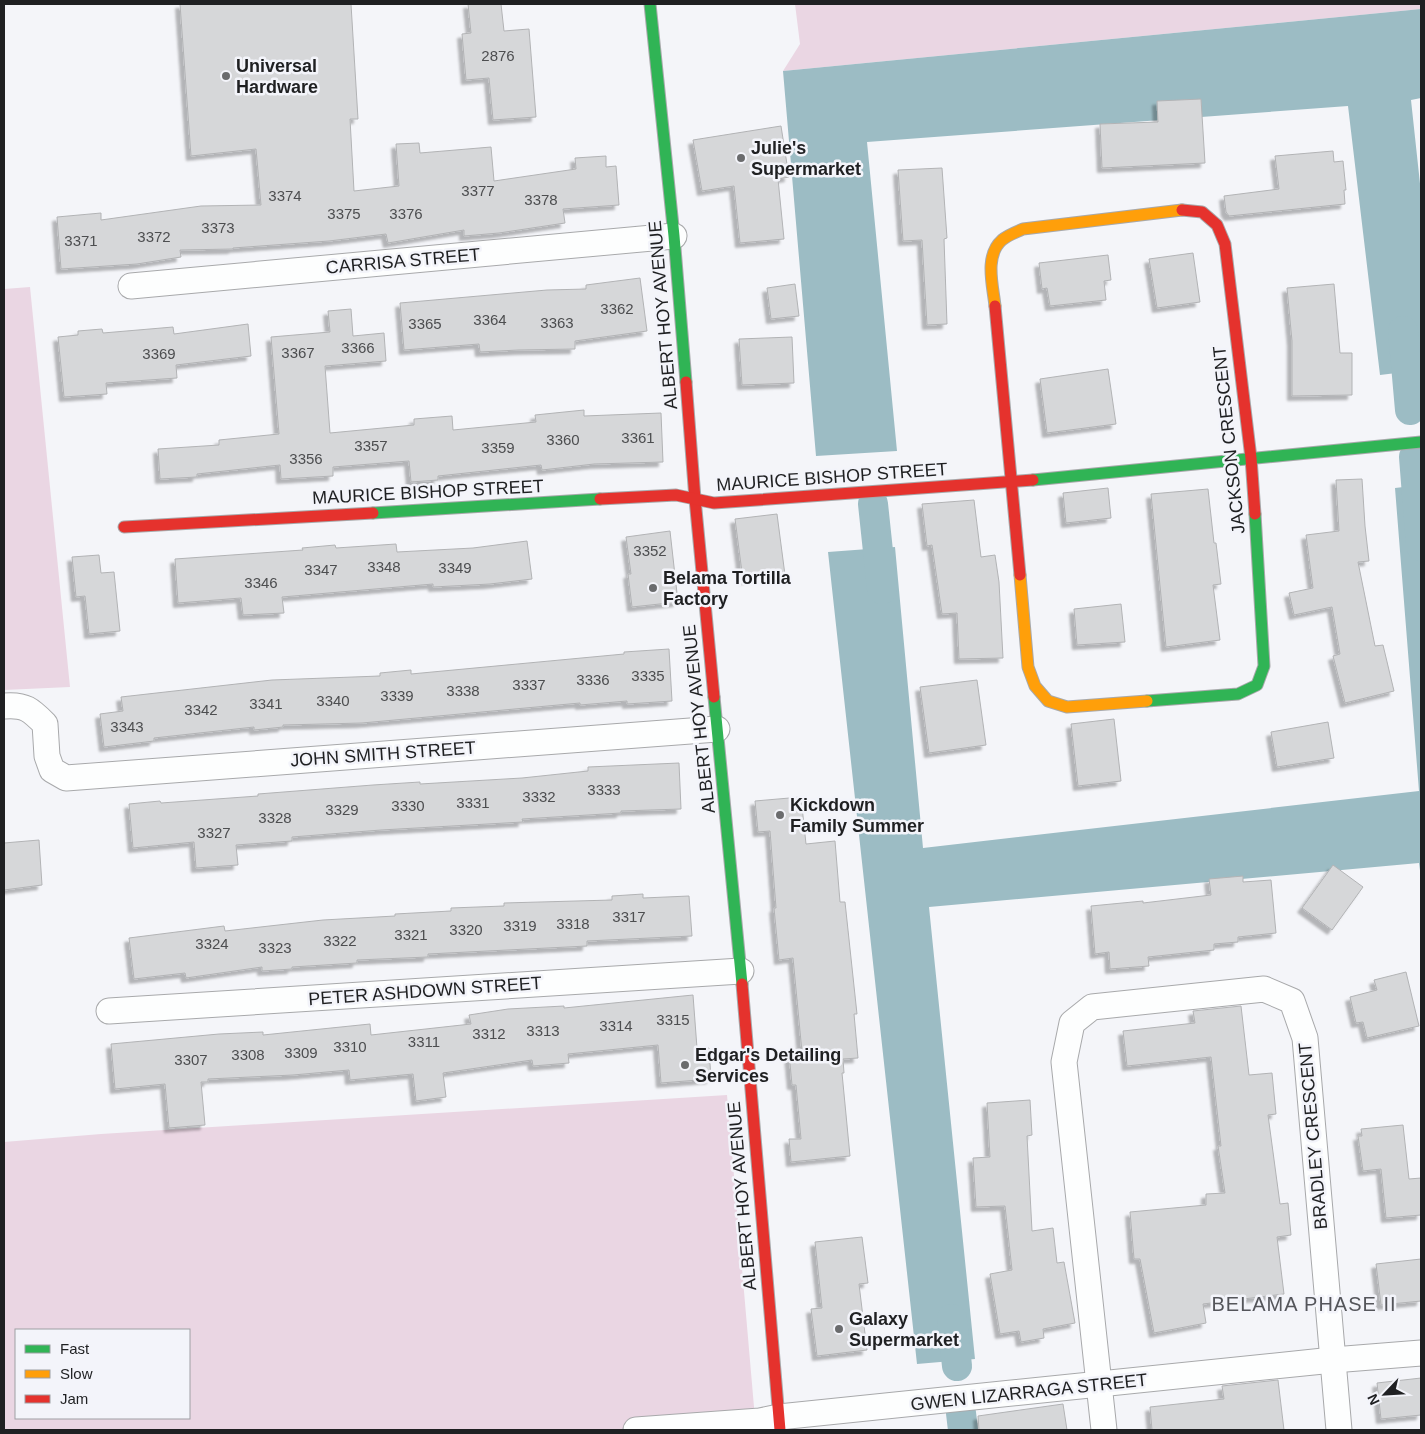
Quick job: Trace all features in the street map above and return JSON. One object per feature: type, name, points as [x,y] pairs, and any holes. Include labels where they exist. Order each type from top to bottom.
[{"type":"street","name":"ALBERT HOY AVENUE","points":[[650,4],[674,236],[780,1424]]},
{"type":"street","name":"JACKSON CRESCENT","points":[[1182,210],[1202,212],[1217,225],[1225,244],[1251,458],[1264,666],[1257,685],[1238,694],[1067,706],[1048,700],[1035,686],[1028,667],[1012,482],[991,266],[994,249],[1006,237],[1023,228],[1182,210]]},
{"type":"street","name":"CARRISA STREET","points":[[131,286],[674,236]]},
{"type":"street","name":"MAURICE BISHOP STREET","points":[[124,527],[676,495],[714,503],[1012,482],[1421,442]]},
{"type":"street","name":"JOHN SMITH STREET","points":[[4,706],[16,705],[32,710],[45,724],[47,756],[52,770],[66,778],[717,729]]},
{"type":"street","name":"PETER ASHDOWN STREET","points":[[109,1011],[741,971]]},
{"type":"street","name":"BRADLEY CRESCENT","points":[[1104,1430],[1064,1062],[1072,1023],[1092,1007],[1264,989],[1292,1002],[1305,1038],[1340,1430]]},
{"type":"street","name":"GWEN LIZARRAGA STREET","points":[[636,1430],[760,1421],[780,1424],[1100,1385],[1333,1360],[1421,1353]]},
{"type":"shaded area","points":[[795,4],[1421,4],[1421,9],[783,71],[800,44]]},
{"type":"shaded area","points":[[30,287],[70,687],[4,690],[4,289]]},
{"type":"shaded area","points":[[727,1095],[756,1430],[4,1430],[4,1142],[101,1134]]},
{"type":"water","points":[[1421,9],[1421,98],[1411,100],[1421,193],[1421,370],[1380,375],[1348,106],[867,142],[897,451],[816,456],[783,71]]},
{"type":"water","points":[[1421,485],[1421,878],[1419,863],[929,907],[975,1359],[917,1364],[828,552],[895,547],[923,848],[1419,791],[1395,488]]},
{"type":"building","points":[[180,4],[351,4],[358,119],[350,119],[354,191],[399,186],[396,144],[419,143],[420,153],[491,147],[494,181],[576,169],[575,158],[606,156],[606,167],[616,166],[619,205],[563,209],[565,223],[499,233],[464,236],[464,230],[388,243],[386,234],[233,249],[180,250],[181,257],[137,264],[61,269],[57,217],[101,213],[101,220],[201,206],[261,205],[256,149],[191,156]]},
{"type":"building","points":[[468,4],[501,4],[504,31],[529,29],[536,117],[493,120],[489,78],[466,80],[462,34],[471,33]]},
{"type":"building","points":[[1201,99],[1205,163],[1102,168],[1100,124],[1158,122],[1157,101]]},
{"type":"building","name":"Julie's Supermarket","points":[[781,126],[789,177],[778,179],[784,239],[740,243],[734,186],[702,191],[693,140]]},
{"type":"building","points":[[1333,151],[1334,162],[1343,161],[1346,190],[1344,190],[1345,204],[1229,216],[1226,212],[1224,196],[1279,189],[1275,156]]},
{"type":"building","points":[[942,168],[947,238],[944,239],[947,324],[927,325],[922,240],[903,241],[898,170]]},
{"type":"building","points":[[1193,253],[1200,302],[1157,308],[1149,259]]},
{"type":"building","points":[[1108,255],[1111,280],[1104,281],[1106,300],[1050,306],[1047,288],[1042,289],[1039,263]]},
{"type":"building","points":[[640,278],[647,331],[575,341],[575,349],[480,352],[479,344],[404,350],[400,303],[547,290],[586,289],[586,285]]},
{"type":"building","points":[[795,284],[799,316],[771,319],[767,288]]},
{"type":"building","points":[[1334,284],[1340,353],[1352,353],[1352,395],[1292,396],[1292,341],[1287,288]]},
{"type":"building","points":[[351,309],[353,336],[384,333],[386,361],[325,366],[330,433],[414,425],[414,419],[452,416],[453,430],[536,422],[535,415],[584,410],[584,416],[661,413],[663,462],[594,464],[542,470],[541,465],[438,476],[438,480],[411,482],[409,461],[333,467],[333,476],[281,479],[280,465],[197,474],[197,477],[160,479],[158,449],[219,445],[219,440],[279,434],[271,337],[330,332],[328,311]]},
{"type":"building","points":[[248,324],[251,356],[176,365],[177,378],[106,383],[107,394],[64,397],[58,337],[78,335],[78,331],[102,329],[103,333],[173,327],[174,334]]},
{"type":"building","points":[[792,337],[794,383],[742,385],[739,339]]},
{"type":"building","points":[[1108,369],[1116,424],[1047,433],[1040,379]]},
{"type":"building","points":[[1362,479],[1369,561],[1358,562],[1375,646],[1383,645],[1394,691],[1345,703],[1333,656],[1340,654],[1332,607],[1294,615],[1289,593],[1313,588],[1306,535],[1339,531],[1336,480]]},
{"type":"building","points":[[1108,488],[1111,518],[1066,523],[1063,493]]},
{"type":"building","points":[[1208,489],[1221,584],[1213,585],[1220,640],[1166,647],[1151,494]]},
{"type":"building","points":[[974,500],[981,557],[995,555],[999,582],[1003,658],[959,659],[957,613],[942,614],[932,545],[927,546],[922,504]]},
{"type":"building","points":[[777,514],[785,575],[743,580],[735,519]]},
{"type":"building","points":[[670,531],[678,602],[632,607],[628,574],[631,574],[626,537]]},
{"type":"building","points":[[527,541],[532,579],[490,584],[433,587],[433,584],[282,597],[284,613],[243,615],[241,598],[178,603],[175,559],[303,550],[302,548],[335,545],[336,548],[396,544],[397,552],[473,548]]},
{"type":"building","points":[[99,555],[101,573],[114,572],[120,631],[89,634],[85,596],[76,597],[72,557]]},
{"type":"building","points":[[1121,604],[1125,642],[1077,645],[1074,609]]},
{"type":"building","points":[[669,649],[672,701],[627,704],[627,701],[580,705],[580,703],[362,723],[283,725],[283,727],[254,730],[254,727],[154,738],[154,741],[104,747],[100,714],[123,711],[121,697],[272,680],[380,676],[380,673],[411,670],[411,674]]},
{"type":"building","points":[[977,680],[986,745],[929,753],[920,687]]},
{"type":"building","points":[[1114,719],[1121,781],[1078,786],[1071,724]]},
{"type":"building","points":[[1328,722],[1334,758],[1277,767],[1271,732]]},
{"type":"building","points":[[679,763],[681,809],[621,811],[621,813],[522,819],[523,822],[292,837],[292,841],[236,845],[238,865],[196,868],[194,842],[133,848],[129,804],[258,796],[258,794],[373,785],[522,778],[588,771],[588,767]]},
{"type":"building","points":[[801,797],[806,844],[835,841],[840,902],[845,902],[857,1014],[854,1014],[858,1058],[843,1059],[844,1073],[842,1073],[850,1156],[791,1162],[789,1139],[801,1139],[796,1085],[792,1085],[789,1053],[802,1052],[793,958],[779,960],[770,831],[758,832],[755,801]]},
{"type":"building","points":[[39,840],[42,885],[4,890],[4,843]]},
{"type":"building","points":[[1333,865],[1363,887],[1332,930],[1302,908]]},
{"type":"building","points":[[1243,876],[1243,882],[1271,880],[1276,933],[1238,937],[1238,942],[1214,944],[1214,950],[1148,957],[1149,966],[1110,969],[1109,952],[1095,954],[1091,906],[1143,901],[1143,903],[1211,895],[1209,879]]},
{"type":"building","points":[[643,894],[643,898],[689,896],[692,936],[587,941],[587,946],[428,954],[428,957],[357,960],[357,963],[292,967],[292,969],[262,971],[262,967],[186,978],[185,973],[134,979],[129,938],[224,926],[225,931],[323,920],[451,911],[451,908],[504,906],[504,903],[612,900],[612,896]]},
{"type":"building","points":[[1406,972],[1419,1026],[1367,1038],[1363,1022],[1356,1023],[1350,997],[1377,990],[1374,980]]},
{"type":"building","points":[[693,995],[697,1048],[709,1048],[711,1079],[661,1083],[658,1045],[568,1054],[569,1063],[533,1066],[532,1060],[443,1073],[446,1097],[416,1101],[413,1074],[350,1080],[349,1070],[208,1079],[208,1082],[201,1082],[205,1125],[169,1128],[165,1084],[115,1089],[111,1044],[219,1034],[263,1032],[263,1035],[370,1024],[371,1035],[471,1024],[469,1015],[508,1009],[564,1006],[564,1008]]},
{"type":"building","points":[[1241,1006],[1249,1075],[1272,1073],[1276,1114],[1268,1115],[1280,1204],[1288,1203],[1291,1235],[1277,1237],[1284,1294],[1203,1304],[1206,1323],[1154,1333],[1140,1259],[1134,1259],[1130,1212],[1206,1205],[1206,1194],[1225,1193],[1218,1146],[1221,1146],[1211,1057],[1127,1066],[1123,1031],[1195,1023],[1193,1011]]},
{"type":"building","points":[[1030,1100],[1032,1135],[1027,1136],[1032,1231],[1053,1228],[1057,1263],[1064,1262],[1075,1323],[1043,1329],[1044,1338],[1021,1342],[1019,1331],[1000,1334],[990,1274],[1012,1270],[1005,1206],[976,1207],[973,1158],[990,1157],[987,1103]]},
{"type":"building","points":[[1403,1125],[1409,1179],[1421,1178],[1421,1215],[1386,1218],[1381,1169],[1363,1171],[1358,1136],[1362,1136],[1361,1129]]},
{"type":"building","points":[[862,1237],[868,1283],[859,1284],[867,1350],[817,1356],[811,1309],[822,1308],[815,1242]]},
{"type":"building","points":[[1421,1259],[1421,1301],[1381,1305],[1376,1264]]},
{"type":"building","points":[[1421,1378],[1421,1415],[1381,1419],[1377,1383]]},
{"type":"building","points":[[1278,1380],[1284,1430],[1152,1430],[1150,1407],[1224,1399],[1222,1386]]},
{"type":"building","points":[[1063,1404],[1067,1430],[979,1430],[978,1416]]},
{"type":"waterway","points":[[1403,331],[1410,410]]},
{"type":"waterway","points":[[1414,457],[1421,546]]},
{"type":"waterway","points":[[873,504],[882,589]]},
{"type":"waterway","points":[[952,1319],[957,1366]]},
{"type":"waterway","points":[[961,1413],[963,1430]]},
{"type":"traffic: fast","points":[[650,4],[674,236],[686,382]]},
{"type":"traffic: fast","points":[[1033,480],[1421,442]]},
{"type":"traffic: fast","points":[[373,513],[600,499]]},
{"type":"traffic: fast","points":[[1147,701],[1238,694],[1257,685],[1264,666],[1255,514]]},
{"type":"traffic: fast","points":[[714,697],[742,984]]},
{"type":"traffic: slow","points":[[995,306],[991,263],[996,247],[1009,235],[1023,229],[1182,210]]},
{"type":"traffic: slow","points":[[1020,575],[1028,667],[1035,686],[1048,701],[1067,707],[1147,701]]},
{"type":"traffic: jam","points":[[1182,210],[1202,212],[1217,225],[1225,244],[1251,458],[1255,514]]},
{"type":"traffic: jam","points":[[995,306],[1020,575]]},
{"type":"traffic: jam","points":[[686,382],[714,697]]},
{"type":"traffic: jam","points":[[600,499],[676,495],[714,503],[1033,480]]},
{"type":"traffic: jam","points":[[124,527],[373,513]]},
{"type":"traffic: jam","points":[[742,984],[780,1430]]},
{"type":"place","name":"Universal Hardware","points":[[226,76]]},
{"type":"place","name":"Julie's Supermarket","points":[[741,158]]},
{"type":"place","name":"Belama Tortilla Factory","points":[[653,588]]},
{"type":"place","name":"Kickdown Family Summer","points":[[780,815]]},
{"type":"place","name":"Edgar's Detailing Services","points":[[685,1065]]},
{"type":"place","name":"Galaxy Supermarket","points":[[839,1329]]},
{"type":"district","name":"BELAMA PHASE II","points":[[1304,1304]]}]
